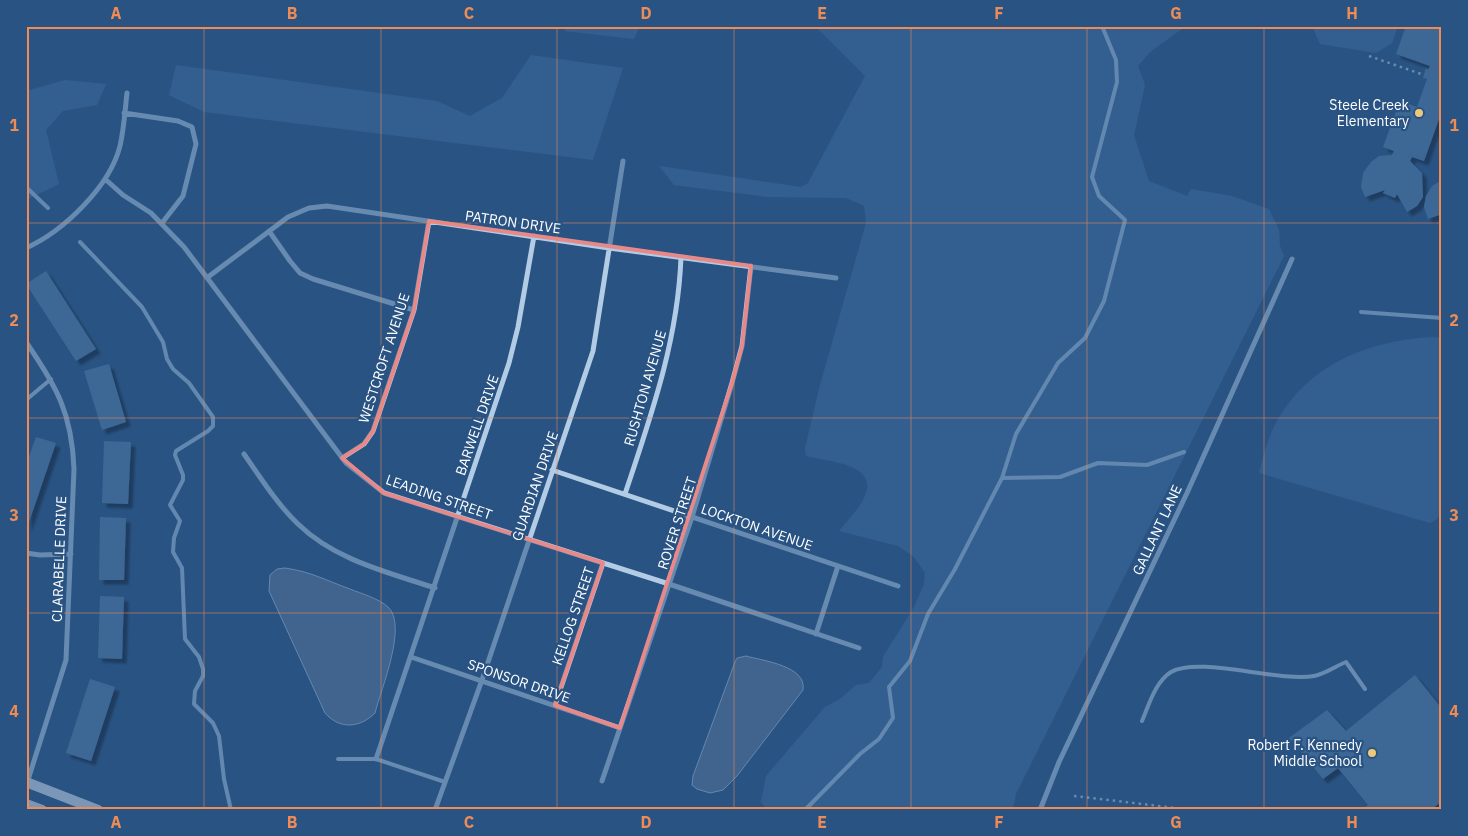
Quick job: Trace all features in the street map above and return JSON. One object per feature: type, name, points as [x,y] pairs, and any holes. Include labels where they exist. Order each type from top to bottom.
[{"type":"main road","points":[[27,783],[98,810]]},
{"type":"main road","points":[[26,804],[42,810]]},
{"type":"street","points":[[26,248],[49,234],[87,202],[105,178],[120,146],[127,93]]},
{"type":"street","points":[[124,113],[178,121],[192,127],[196,144],[183,196],[162,223]]},
{"type":"street","name":"GUARDIAN DRIVE","points":[[435,810],[482,680],[528,539],[593,352],[623,161]]},
{"type":"street","name":"LEADING STREET","points":[[105,178],[123,194],[152,213],[184,247],[342,458],[384,493],[669,584],[859,648]]},
{"type":"street","name":"PATRON DRIVE","points":[[208,277],[288,217],[309,208],[327,206],[609,248],[836,278]]},
{"type":"street","name":"WESTCROFT AVENUE","points":[[342,458],[364,444],[373,431],[414,310],[429,221]]},
{"type":"street","points":[[269,231],[290,262],[300,273],[312,279],[414,310]]},
{"type":"street","name":"BARWELL DRIVE","points":[[376,758],[435,588],[509,363],[520,318],[534,236]]},
{"type":"street","name":"RUSHTON AVENUE","points":[[625,494],[660,387],[673,334],[682,257]]},
{"type":"street","name":"GALLANT LANE","points":[[1040,810],[1059,762],[1187,493],[1292,259]]},
{"type":"street","name":"ROVER STREET","points":[[602,781],[692,517],[742,346],[751,266]]},
{"type":"street","name":"CLARABELLE DRIVE","points":[[26,342],[51,379],[62,402],[72,438],[74,469],[66,660],[27,783]]},
{"type":"street","points":[[244,454],[297,523],[314,538],[362,565],[435,588]]},
{"type":"street","name":"LOCKTON AVENUE","points":[[552,470],[898,586]]},
{"type":"street","points":[[26,553],[40,555],[71,554]]},
{"type":"street","name":"KELLOG STREET","points":[[555,705],[603,563]]},
{"type":"street","points":[[816,634],[838,566]]},
{"type":"street","name":"SPONSOR DRIVE","points":[[411,657],[620,728]]},
{"type":"lane","points":[[26,400],[51,379]]},
{"type":"lane","points":[[1142,721],[1158,685],[1170,673],[1187,666],[1276,676],[1315,676],[1346,662],[1365,689]]},
{"type":"lane","points":[[338,759],[376,758],[445,782]]},
{"type":"path","points":[[1369,56],[1424,76]]},
{"type":"path","points":[[1074,796],[1193,810]]},
{"type":"highlighted area","points":[[429,221],[751,266],[742,346],[732,383],[620,728],[555,705],[603,563],[384,493],[342,458],[364,444],[373,431],[414,310]]},
{"type":"shaded area","points":[[568,26],[640,26],[634,39],[564,31]]},
{"type":"shaded area","points":[[815,26],[1186,26],[1150,52],[1138,66],[1145,85],[1134,135],[1149,181],[1187,196],[1191,189],[1232,196],[1269,209],[1279,230],[1280,246],[1284,256],[1016,794],[1013,810],[767,810],[761,802],[766,776],[825,707],[840,699],[856,685],[869,683],[882,667],[883,657],[914,607],[924,584],[925,573],[914,557],[898,546],[839,531],[863,500],[867,488],[866,479],[860,472],[851,467],[806,456],[805,448],[820,385],[866,223],[864,206],[846,198],[767,197],[674,185],[659,166],[801,187],[808,183],[865,76]]},
{"type":"shaded area","points":[[1312,26],[1398,26],[1392,43],[1376,53],[1320,44]]},
{"type":"shaded area","points":[[531,55],[623,68],[593,160],[204,112],[169,95],[176,65],[437,101],[470,116],[502,98]]},
{"type":"shaded area","points":[[65,80],[106,84],[97,105],[63,111],[46,130],[59,184],[26,200],[26,91]]},
{"type":"shaded area","points":[[1433,337],[1442,338],[1442,510],[1437,519],[1430,523],[1259,473],[1268,441],[1282,412],[1298,392],[1316,376],[1336,362],[1358,352],[1407,340]]},
{"type":"shaded area","points":[[285,568],[311,574],[375,599],[388,607],[393,616],[395,628],[394,642],[387,674],[375,713],[363,722],[350,725],[343,724],[325,713],[269,591],[270,575],[277,569]]},
{"type":"shaded area","points":[[746,656],[791,670],[798,675],[802,682],[803,690],[737,776],[723,790],[710,793],[697,789],[692,785],[693,776],[735,662],[737,658]]},
{"type":"building","name":"Steele Creek Elementary","points":[[1406,26],[1442,26],[1442,120],[1439,119],[1424,161],[1412,157],[1410,161],[1422,173],[1423,197],[1417,206],[1407,212],[1397,194],[1395,198],[1383,193],[1385,190],[1365,197],[1361,187],[1363,173],[1371,162],[1379,156],[1392,155],[1394,151],[1383,147],[1400,101],[1417,107],[1427,79],[1423,78],[1426,68],[1428,70],[1430,66],[1396,54]]},
{"type":"building","points":[[1442,180],[1442,214],[1428,219],[1424,207],[1426,196],[1432,186]]},
{"type":"building","points":[[46,271],[96,349],[76,361],[26,284]]},
{"type":"building","points":[[109,364],[126,422],[102,430],[84,371]]},
{"type":"building","points":[[36,437],[56,443],[27,528],[26,465]]},
{"type":"building","points":[[104,441],[131,442],[128,504],[102,503]]},
{"type":"building","points":[[100,517],[126,518],[124,580],[99,580]]},
{"type":"building","points":[[100,596],[124,597],[122,659],[98,658]]},
{"type":"building","name":"Robert F. Kennedy Middle School","points":[[1415,675],[1442,709],[1442,801],[1431,810],[1361,810],[1368,805],[1338,768],[1323,779],[1289,738],[1327,710],[1346,731]]},
{"type":"building","points":[[90,679],[115,687],[91,761],[66,753]]},
{"type":"waterway","points":[[805,810],[860,754],[879,739],[893,718],[889,687],[910,661],[928,614],[955,569],[1002,478],[1016,434],[1058,363],[1085,338],[1104,301],[1125,220],[1099,196],[1092,177],[1117,82],[1116,60],[1102,26]]},
{"type":"waterway","points":[[26,187],[48,208]]},
{"type":"waterway","points":[[80,242],[142,307],[163,342],[167,359],[173,369],[189,383],[213,417],[213,426],[208,431],[176,451],[175,455],[183,475],[183,480],[170,505],[180,521],[174,538],[173,552],[182,568],[185,639],[199,657],[203,669],[203,676],[195,691],[194,704],[213,723],[219,736],[224,779],[231,810]]},
{"type":"waterway","points":[[1361,312],[1442,318]]},
{"type":"waterway","points":[[1002,478],[1060,477],[1098,463],[1147,465],[1184,452]]},
{"type":"place","name":"Steele Creek Elementary","points":[[1419,113]]},
{"type":"place","name":"Robert F. Kennedy Middle School","points":[[1372,753]]}]
